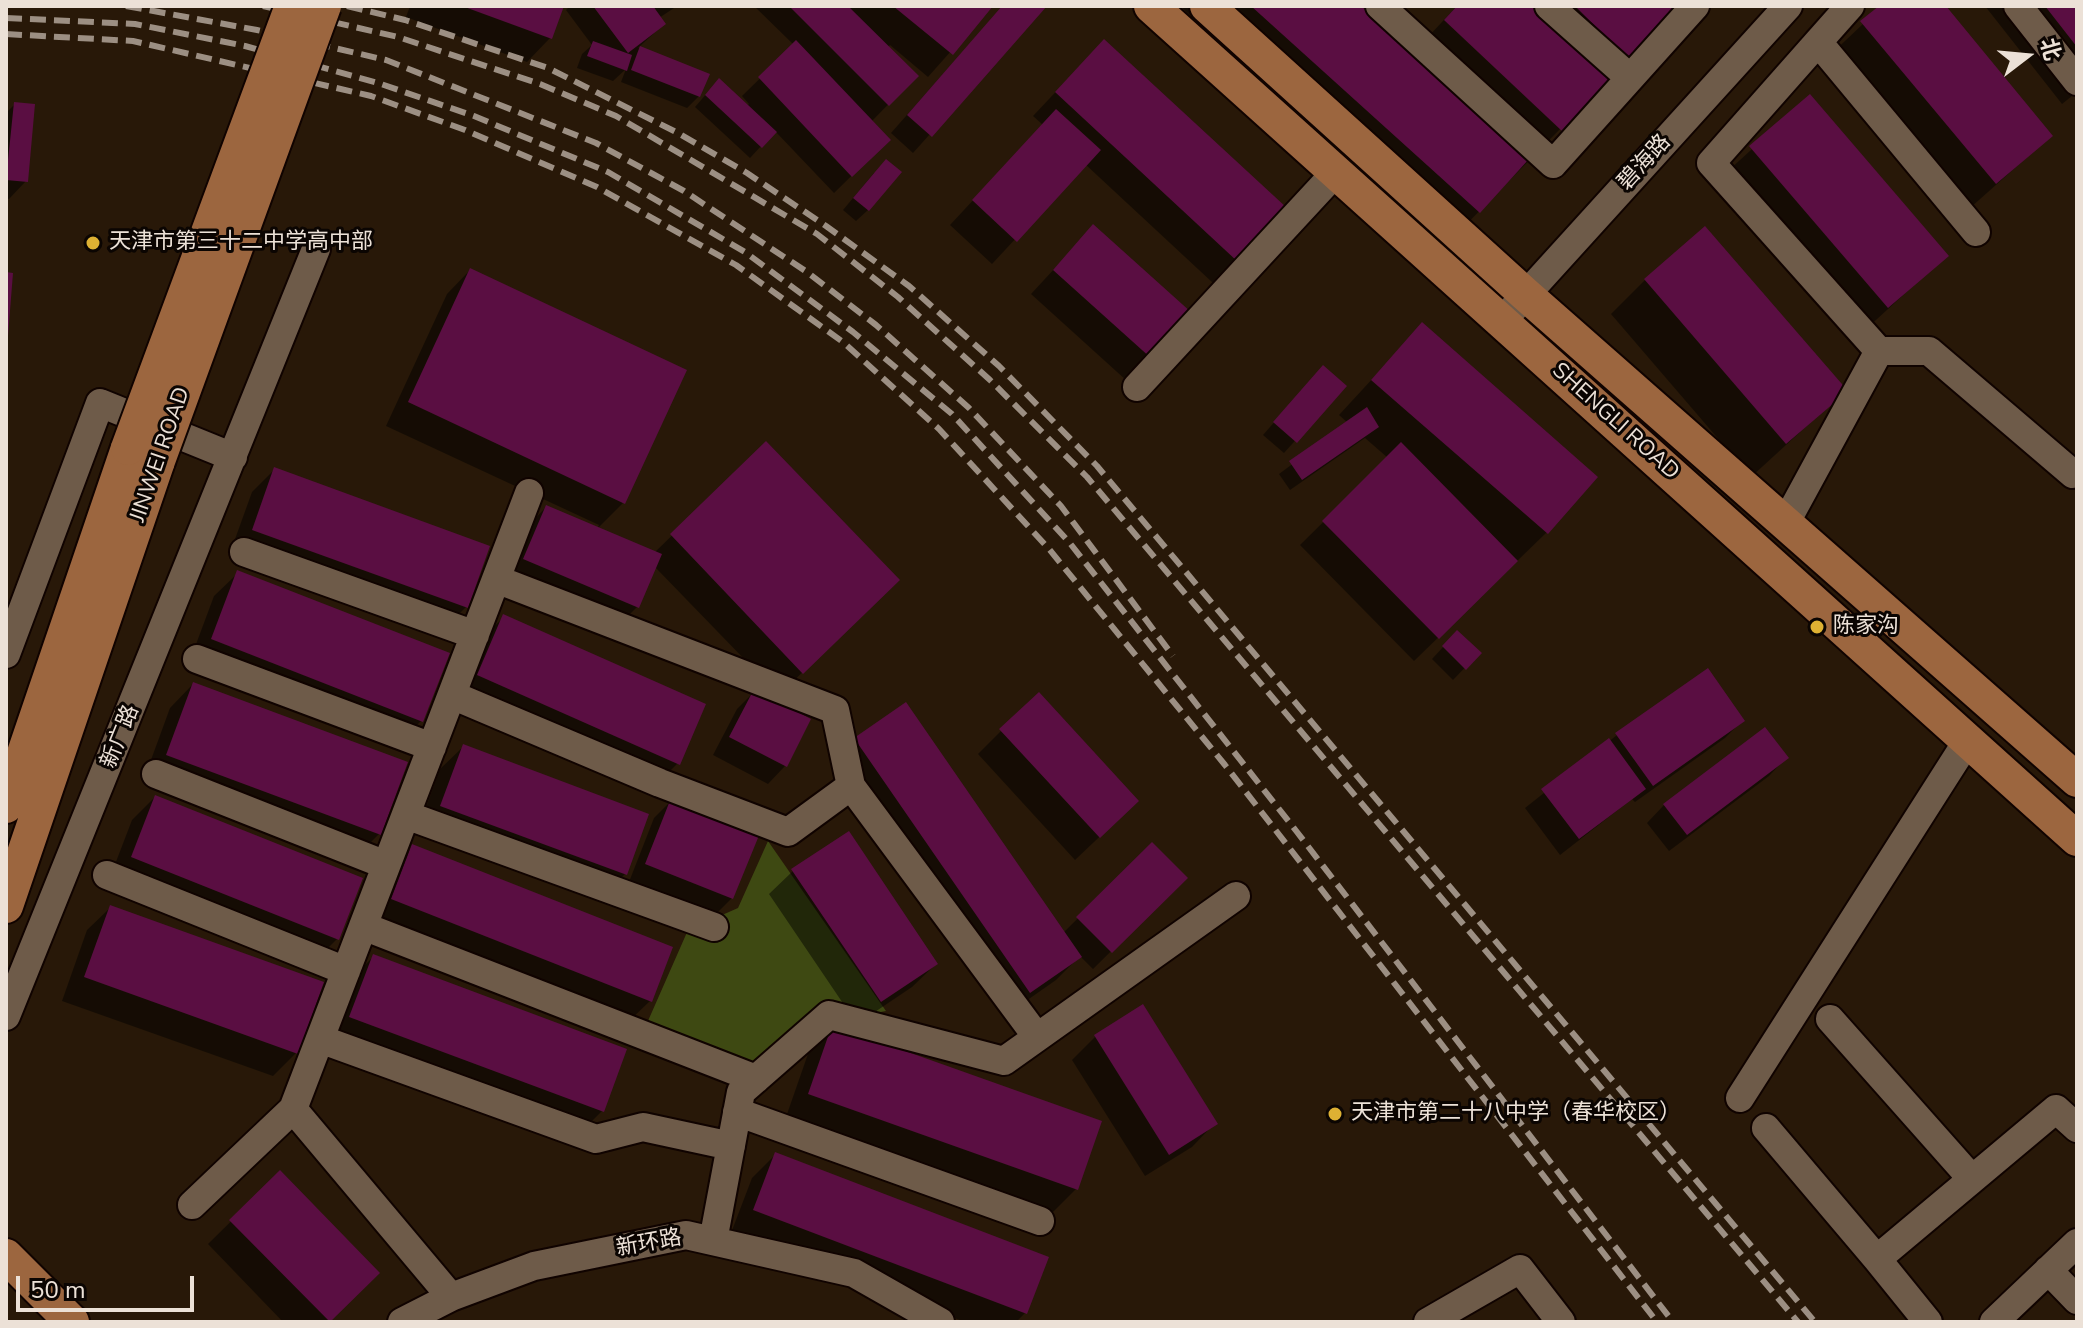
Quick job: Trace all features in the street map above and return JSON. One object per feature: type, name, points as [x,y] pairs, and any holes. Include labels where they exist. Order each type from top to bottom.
[{"type":"main road","name":"JINWEI ROAD","points":[[6,906],[143,455],[292,6]]},
{"type":"main road","name":"JINWEI ROAD","points":[[6,806],[324,6]]},
{"type":"main road","name":"SHENGLI ROAD","points":[[1151,6],[2077,839]]},
{"type":"main road","name":"SHENGLI ROAD","points":[[1207,6],[1525,294],[2077,780]]},
{"type":"main road","points":[[6,1256],[72,1322]]},
{"type":"street","points":[[1549,6],[1630,78]]},
{"type":"street","points":[[1398,12],[1553,164],[1695,6]]},
{"type":"street","name":"碧海路","points":[[1502,321],[1788,6]]},
{"type":"street","points":[[1850,6],[1711,163],[1879,351],[1929,351],[2073,474],[2077,473]]},
{"type":"street","points":[[2018,6],[2077,81]]},
{"type":"street","points":[[1818,42],[1976,232]]},
{"type":"street","points":[[1137,387],[1337,171]]},
{"type":"street","name":"新广路","points":[[6,1016],[316,249]]},
{"type":"street","points":[[1786,522],[1879,351]]},
{"type":"street","points":[[6,654],[100,403],[233,457]]},
{"type":"street","points":[[192,1205],[293,1109],[529,493]]},
{"type":"street","points":[[244,552],[475,635]]},
{"type":"street","points":[[496,579],[835,710],[851,786],[1037,1037]]},
{"type":"street","points":[[197,659],[432,747]]},
{"type":"street","points":[[452,695],[660,783],[788,832],[851,786]]},
{"type":"street","points":[[1740,1098],[1968,740]]},
{"type":"street","points":[[156,774],[386,865]]},
{"type":"street","points":[[406,815],[714,927]]},
{"type":"street","points":[[107,875],[346,971]]},
{"type":"street","points":[[713,1241],[741,1092],[829,1015],[1004,1061],[1236,896]]},
{"type":"street","points":[[363,926],[756,1079]]},
{"type":"street","points":[[1830,1019],[1972,1179]]},
{"type":"street","points":[[320,1039],[596,1139],[643,1127],[731,1146]]},
{"type":"street","points":[[293,1109],[451,1297]]},
{"type":"street","points":[[1877,1259],[2056,1109],[2077,1128]]},
{"type":"street","points":[[737,1112],[1040,1221]]},
{"type":"street","points":[[1766,1128],[1928,1322]]},
{"type":"street","name":"新环路","points":[[402,1322],[451,1297],[534,1266],[686,1235],[854,1273],[940,1322]]},
{"type":"street","points":[[1994,1322],[2077,1243]]},
{"type":"street","points":[[1428,1322],[1520,1269],[1561,1322]]},
{"type":"street","points":[[2048,1270],[2077,1300]]},
{"type":"green space","points":[[768,841],[886,1011],[817,1024],[756,1074],[644,1030],[688,930],[738,908]]},
{"type":"building","points":[[462,6],[564,6],[552,39]]},
{"type":"building","points":[[593,6],[653,6],[666,24],[628,53]]},
{"type":"building","points":[[789,6],[848,6],[919,76],[889,106]]},
{"type":"building","points":[[893,6],[993,6],[953,55]]},
{"type":"building","points":[[1002,6],[1047,6],[932,137],[907,115]]},
{"type":"building","points":[[1251,6],[1361,6],[1529,159],[1480,213]]},
{"type":"building","points":[[1457,6],[1533,6],[1611,81],[1563,132],[1444,20]]},
{"type":"building","points":[[1575,6],[1683,6],[1629,60]]},
{"type":"building","points":[[1879,6],[1946,6],[2053,136],[1996,184],[1860,21]]},
{"type":"building","points":[[2045,6],[2077,6],[2077,47]]},
{"type":"building","points":[[1104,39],[1287,208],[1238,262],[1055,92]]},
{"type":"building","points":[[796,40],[891,140],[852,177],[758,77]]},
{"type":"building","points":[[593,41],[632,55],[627,71],[587,56]]},
{"type":"building","points":[[640,46],[710,74],[700,97],[631,70]]},
{"type":"building","points":[[719,78],[777,132],[762,148],[705,95]]},
{"type":"building","points":[[1810,94],[1949,256],[1888,308],[1749,146]]},
{"type":"building","points":[[14,102],[35,104],[28,182],[6,180]]},
{"type":"building","points":[[1056,109],[1101,150],[1017,242],[972,200]]},
{"type":"building","points":[[886,159],[902,172],[869,211],[853,198]]},
{"type":"building","points":[[1093,224],[1192,313],[1152,359],[1053,270]]},
{"type":"building","points":[[1705,226],[1848,391],[1786,444],[1644,279]]},
{"type":"building","points":[[470,268],[687,370],[625,504],[408,402]]},
{"type":"building","points":[[6,272],[13,273],[8,336],[6,336]]},
{"type":"building","points":[[1422,322],[1598,477],[1548,534],[1371,380]]},
{"type":"building","points":[[1323,365],[1347,386],[1297,443],[1273,422]]},
{"type":"building","points":[[1367,407],[1379,427],[1302,480],[1289,461]]},
{"type":"building","points":[[766,441],[900,580],[803,674],[670,534]]},
{"type":"building","points":[[1401,442],[1518,561],[1439,639],[1322,521]]},
{"type":"building","points":[[274,467],[490,546],[468,608],[252,530]]},
{"type":"building","points":[[546,505],[662,554],[639,608],[523,559]]},
{"type":"building","points":[[237,570],[450,653],[423,722],[211,639]]},
{"type":"building","points":[[503,614],[706,704],[680,765],[477,675]]},
{"type":"building","points":[[1457,630],[1482,653],[1466,670],[1442,646]]},
{"type":"building","points":[[1708,668],[1745,721],[1653,786],[1615,733]]},
{"type":"building","points":[[193,682],[408,762],[381,835],[166,755]]},
{"type":"building","points":[[754,689],[811,719],[787,767],[729,737]]},
{"type":"building","points":[[1039,692],[1139,801],[1100,838],[999,729]]},
{"type":"building","points":[[906,702],[1082,957],[1030,993],[854,738]]},
{"type":"building","points":[[1765,727],[1789,758],[1687,835],[1663,804]]},
{"type":"building","points":[[1609,738],[1646,789],[1579,839],[1541,789]]},
{"type":"building","points":[[463,744],[649,814],[627,875],[440,806]]},
{"type":"building","points":[[155,795],[363,878],[339,940],[131,857]]},
{"type":"building","points":[[671,798],[760,833],[733,899],[645,864]]},
{"type":"building","points":[[849,831],[938,964],[881,1002],[791,869]]},
{"type":"building","points":[[1152,842],[1188,878],[1112,953],[1076,917]]},
{"type":"building","points":[[412,844],[673,947],[652,1002],[391,899]]},
{"type":"building","points":[[110,905],[324,982],[298,1054],[84,977]]},
{"type":"building","points":[[373,954],[627,1049],[604,1112],[349,1017]]},
{"type":"building","points":[[1143,1004],[1218,1124],[1169,1155],[1094,1035]]},
{"type":"building","points":[[832,1025],[1102,1121],[1078,1190],[808,1094]]},
{"type":"building","points":[[775,1152],[1049,1257],[1027,1314],[753,1210]]},
{"type":"building","points":[[280,1170],[380,1273],[330,1322],[229,1220]]},
{"type":"railway","points":[[126,6],[257,30],[386,60],[596,143],[684,191],[807,272],[876,325],[969,408],[1061,506],[1173,656]]},
{"type":"railway","points":[[263,6],[398,37],[540,84],[616,116],[817,234],[898,297],[990,380],[1087,477],[1798,1322]]},
{"type":"railway","points":[[347,6],[405,20],[548,68],[678,133],[747,173],[909,286],[999,366],[1097,466],[1815,1322]]},
{"type":"railway","points":[[6,18],[135,24],[245,46],[378,83],[474,116],[608,172],[745,252],[853,332],[952,414],[1069,542],[1297,832],[1673,1322]]},
{"type":"railway","points":[[6,34],[133,41],[371,96],[465,130],[597,187],[736,265],[843,342],[939,429],[1049,549],[1225,765],[1657,1322]]},
{"type":"place","name":"天津市第三十二中学高中部","points":[[93,243]]},
{"type":"place","name":"陈家沟","points":[[1817,627]]},
{"type":"place","name":"天津市第二十八中学（春华校区）","points":[[1335,1114]]}]
